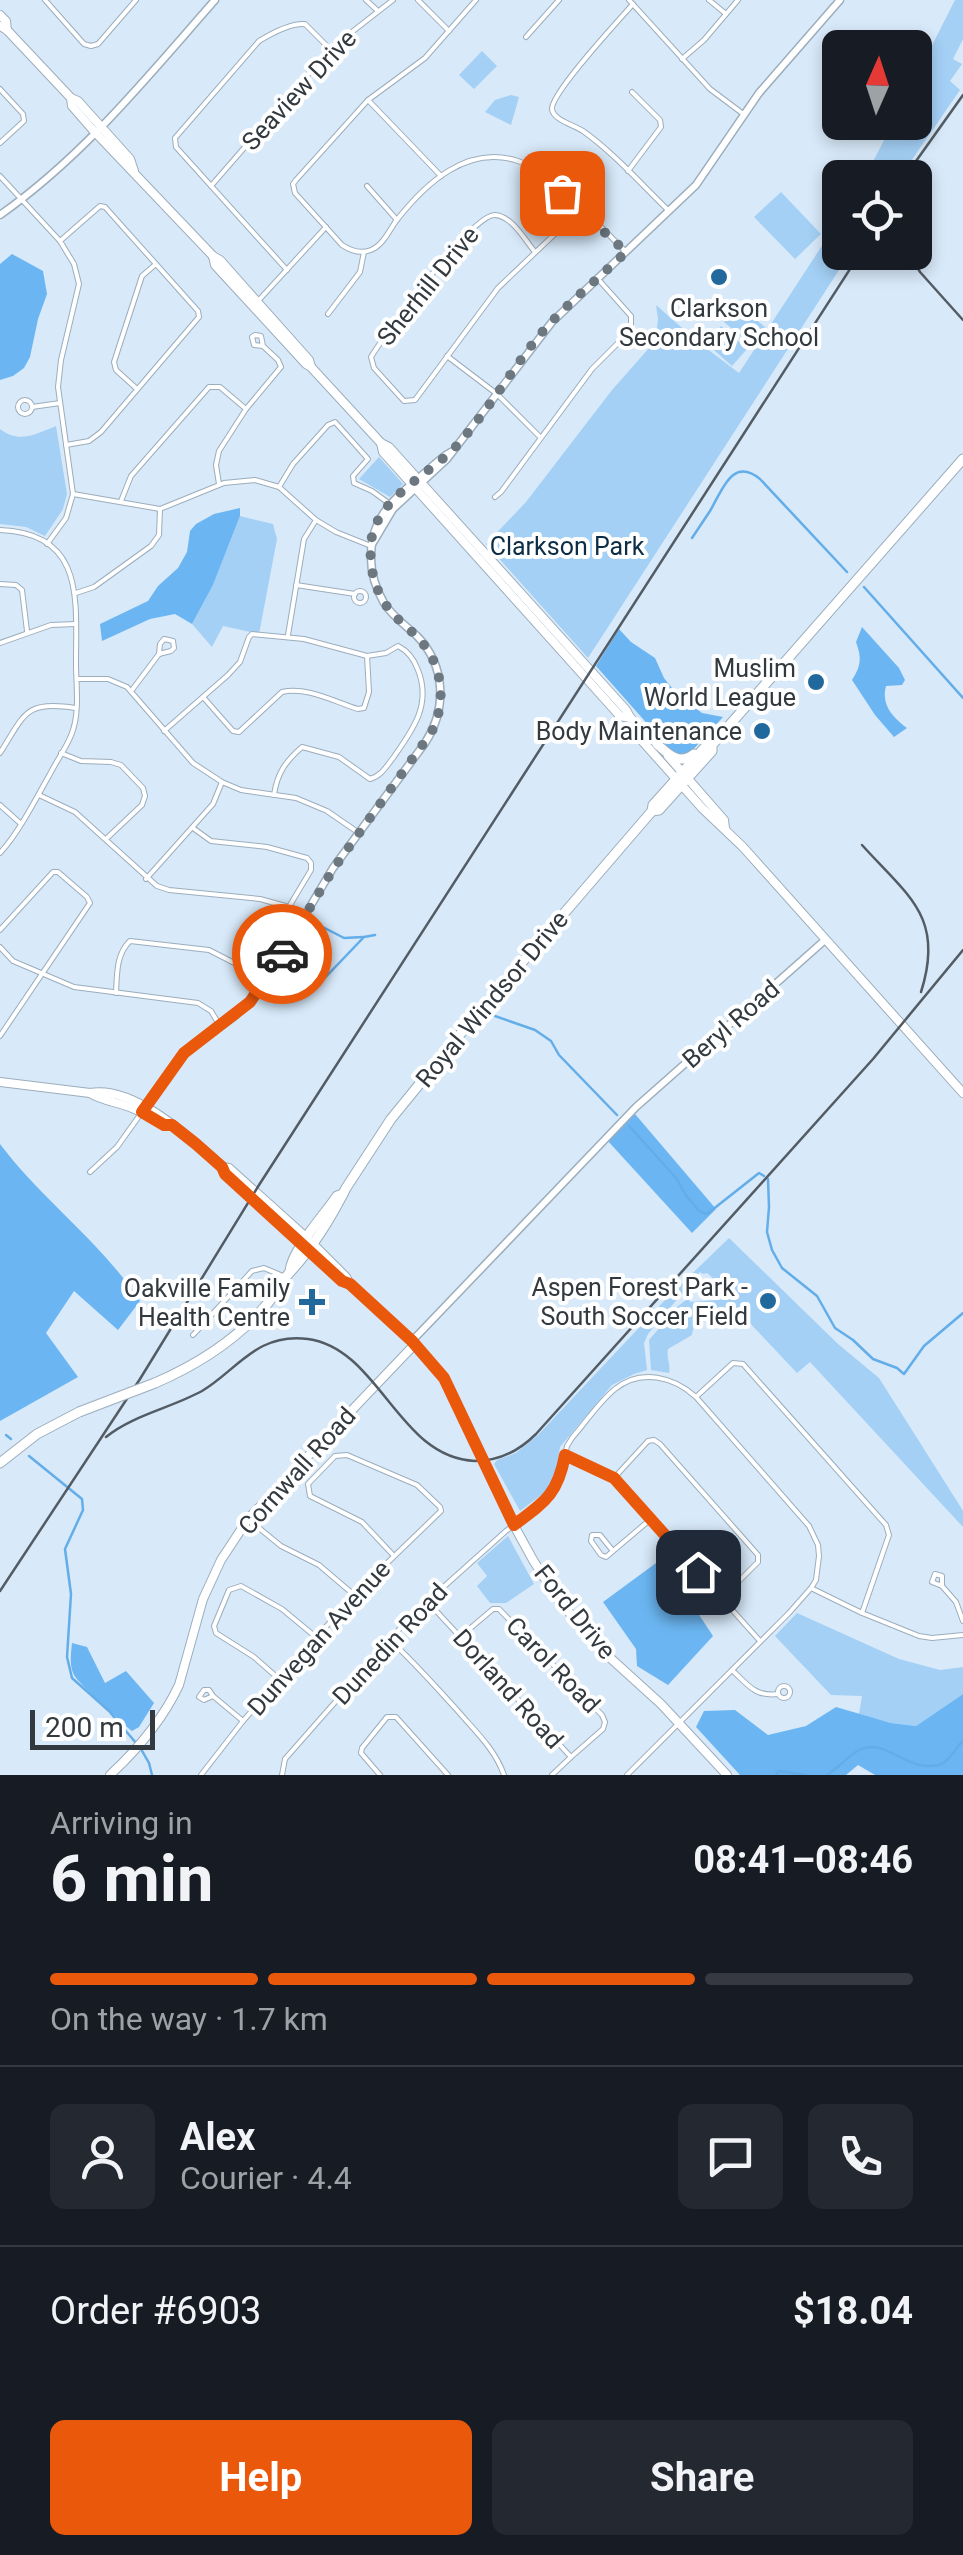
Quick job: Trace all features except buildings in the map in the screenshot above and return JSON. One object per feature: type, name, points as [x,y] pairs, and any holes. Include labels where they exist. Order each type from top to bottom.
[{"type":"main road","points":[[0,15],[6,21],[4,28],[130,159],[134,171],[220,260],[381,442],[383,452],[416,483],[620,716],[643,728],[719,826],[725,828],[963,1093]]},
{"type":"main road","name":"Royal Windsor Drive","points":[[0,1463],[37,1434],[78,1412],[196,1364],[252,1322],[294,1270],[392,1119],[440,1058],[652,811],[659,810],[682,778],[712,750],[708,746],[963,459]]},
{"type":"main road","points":[[638,727],[636,734],[682,778]]},
{"type":"main road","points":[[657,744],[678,759],[689,758],[699,748],[708,746]]},
{"type":"main road","name":"Ford Drive","points":[[0,1082],[90,1093],[167,1119],[222,1167],[229,1168],[342,1281],[413,1342],[431,1360],[452,1392],[514,1525],[559,1601],[726,1774]]},
{"type":"main road","name":"Cornwall Road","points":[[110,1775],[121,1771],[180,1684],[203,1600],[221,1560],[248,1519],[413,1342]]},
{"type":"street","points":[[44,0],[84,44],[91,46],[98,44],[136,0]]},
{"type":"street","points":[[124,0],[130,6]]},
{"type":"street","points":[[0,215],[99,131],[214,0]]},
{"type":"street","points":[[366,0],[378,11]]},
{"type":"street","name":"Seaview Drive","points":[[211,186],[330,49],[393,0]]},
{"type":"street","points":[[418,0],[448,31]]},
{"type":"street","points":[[476,0],[425,58],[368,100],[293,184],[295,193],[342,245],[364,252],[381,243],[397,220],[440,176],[465,161],[507,158],[534,169],[626,252]]},
{"type":"street","points":[[526,37],[558,0]]},
{"type":"street","points":[[709,0],[726,14]]},
{"type":"street","points":[[682,59],[738,0]]},
{"type":"street","points":[[90,1172],[117,1147],[184,1053],[236,1015],[263,986],[325,881],[431,733],[441,696],[439,677],[430,653],[381,598],[372,569],[371,538],[377,523],[390,504],[447,459],[552,322],[696,185],[766,84],[840,0]]},
{"type":"street","points":[[669,211],[583,131],[555,116],[554,100],[577,68],[631,2],[718,97],[744,114]]},
{"type":"street","points":[[287,270],[176,147],[176,134],[259,42],[272,34],[305,24],[330,49]]},
{"type":"street","points":[[0,89],[24,121],[0,144]]},
{"type":"street","points":[[628,170],[662,127],[660,120],[632,92]]},
{"type":"street","points":[[368,100],[440,176]]},
{"type":"street","points":[[0,176],[60,241],[74,264],[79,284],[58,387],[74,494],[66,518],[47,544]]},
{"type":"street","points":[[367,186],[397,220]]},
{"type":"street","points":[[60,241],[100,206],[105,207],[198,310],[199,317],[101,432],[89,441],[66,446]]},
{"type":"street","points":[[540,437],[497,394],[448,356],[494,293],[581,209]]},
{"type":"street","name":"Sherhill Drive","points":[[448,356],[415,400],[407,402],[371,362],[373,353],[451,250],[484,218],[496,215],[507,219],[535,252]]},
{"type":"street","points":[[255,304],[326,227]]},
{"type":"street","points":[[328,314],[360,272],[364,252]]},
{"type":"street","points":[[138,390],[116,370],[114,362],[142,276],[156,264]]},
{"type":"street","points":[[495,496],[592,369],[631,330],[631,316],[598,279]]},
{"type":"street","points":[[219,484],[218,456],[246,409],[281,367],[264,346]]},
{"type":"street","points":[[121,502],[131,476],[210,388],[220,387],[246,409]]},
{"type":"street","points":[[32,407],[60,403]]},
{"type":"street","points":[[279,488],[293,464],[334,422],[368,459],[352,476],[354,483],[390,504]]},
{"type":"street","points":[[74,494],[160,509],[219,484],[247,480],[279,488],[316,520],[371,546]]},
{"type":"street","points":[[371,546],[388,514],[416,483]]},
{"type":"street","points":[[76,593],[94,587],[151,546],[159,536],[160,509]]},
{"type":"street","points":[[288,636],[304,539],[316,520]]},
{"type":"street","points":[[0,530],[25,532],[47,544],[66,564],[76,593],[76,708],[72,734],[0,852]]},
{"type":"street","points":[[0,584],[16,585],[22,590],[27,632]]},
{"type":"street","points":[[296,585],[355,594]]},
{"type":"street","points":[[0,643],[51,625],[76,624]]},
{"type":"street","points":[[164,731],[240,662],[252,634],[288,636],[367,656],[400,646],[417,666],[423,704],[410,734],[375,779],[339,758],[302,747],[281,768],[274,795]]},
{"type":"street","points":[[132,691],[159,654]]},
{"type":"street","points":[[203,698],[231,729],[240,732],[288,690],[358,710],[364,708],[369,692],[367,656]]},
{"type":"street","points":[[76,679],[121,683],[194,763],[222,782],[241,790],[296,798],[319,807],[359,833]]},
{"type":"street","points":[[0,753],[22,718],[42,705],[76,708]]},
{"type":"street","points":[[61,753],[81,761],[122,765],[143,788],[142,804],[106,839]]},
{"type":"street","points":[[146,879],[213,804],[222,782]]},
{"type":"street","points":[[38,794],[75,812],[157,886],[289,907]]},
{"type":"street","points":[[0,805],[20,823]]},
{"type":"street","points":[[116,993],[119,960],[130,942],[210,950],[250,968],[311,870],[310,860],[267,847],[211,840],[193,828]]},
{"type":"street","points":[[0,930],[54,872],[87,897],[90,904],[0,1036]]},
{"type":"street","name":"Beryl Road","points":[[636,1107],[825,940]]},
{"type":"street","points":[[0,948],[13,961],[74,987],[198,1003],[210,1011],[220,1026]]},
{"type":"street","points":[[0,1018],[9,1024]]},
{"type":"street","name":"Cornwall Road","points":[[413,1342],[636,1107]]},
{"type":"street","points":[[193,1335],[252,1270],[264,1268],[288,1274]]},
{"type":"street","points":[[627,1775],[816,1580],[818,1545],[810,1526],[696,1397],[733,1364],[743,1364],[886,1525],[889,1535],[862,1613]]},
{"type":"street","name":"Dunedin Road","points":[[282,1775],[285,1759],[427,1601],[547,1500],[558,1485],[572,1438],[615,1389],[626,1382],[656,1377],[683,1385],[696,1397]]},
{"type":"street","points":[[614,1478],[648,1441],[660,1444],[758,1554],[758,1562],[722,1599]]},
{"type":"street","name":"Dunvegan Avenue","points":[[200,1775],[354,1595],[439,1514],[440,1506],[417,1485],[346,1455],[335,1456],[308,1484],[310,1496],[362,1522],[394,1556]]},
{"type":"street","points":[[565,1455],[614,1478],[760,1641]]},
{"type":"street","points":[[613,1551],[600,1535],[592,1535],[591,1541],[606,1557],[652,1518]]},
{"type":"street","points":[[248,1519],[282,1546],[320,1564],[354,1595]]},
{"type":"street","points":[[280,1680],[254,1656],[216,1633],[214,1626],[229,1590],[240,1586],[282,1609],[317,1638]]},
{"type":"street","points":[[942,1586],[956,1602],[963,1620]]},
{"type":"street","points":[[811,1588],[927,1638],[963,1636]]},
{"type":"street","name":"Dorland Road","points":[[427,1601],[571,1757],[552,1775]]},
{"type":"street","name":"Carol Road","points":[[460,1638],[499,1609],[602,1716],[603,1729],[571,1757]]},
{"type":"street","points":[[390,1640],[485,1741],[504,1775]]},
{"type":"street","points":[[732,1670],[757,1693],[778,1694]]},
{"type":"street","points":[[213,1696],[243,1721]]},
{"type":"street","points":[[380,1775],[361,1754],[362,1748],[392,1716],[448,1775]]},
{"type":"green space","points":[[955,0],[963,0],[963,39],[953,59],[962,64],[950,81],[960,90],[932,131],[932,45]]},
{"type":"green space","points":[[482,51],[497,66],[474,89],[459,75]]},
{"type":"green space","points":[[519,97],[511,125],[485,112],[495,100]]},
{"type":"green space","points":[[884,140],[926,140],[912,160],[874,160]]},
{"type":"green space","points":[[781,192],[821,234],[795,259],[754,217]]},
{"type":"green space","name":"Clarkson Park","points":[[822,246],[822,270],[839,270],[588,658],[486,544],[526,502],[650,347],[656,337],[656,305],[739,373]]},
{"type":"green space","points":[[739,305],[765,327],[750,344],[724,322]]},
{"type":"green space","points":[[721,326],[747,349],[732,366],[706,343]]},
{"type":"green space","points":[[56,426],[67,494],[63,509],[45,536],[26,527],[0,524],[0,429],[21,437]]},
{"type":"green space","points":[[379,457],[403,484],[390,497],[359,479]]},
{"type":"green space","points":[[240,516],[273,524],[277,539],[259,634],[223,626],[212,647],[192,624],[213,585]]},
{"type":"green space","points":[[729,1238],[838,1344],[879,1378],[963,1511],[963,1527],[810,1362],[797,1373],[747,1320],[737,1324],[731,1315],[718,1314],[701,1318],[692,1335],[668,1349],[669,1373],[651,1370],[649,1340],[678,1306],[689,1298],[690,1302],[717,1300],[724,1295],[728,1298],[724,1288],[707,1273],[700,1272],[648,1334],[644,1343],[647,1370],[612,1385],[560,1447],[549,1489],[520,1511],[494,1464],[497,1460],[516,1453],[537,1436]]},
{"type":"green space","points":[[508,1536],[534,1584],[506,1603],[490,1603],[477,1586],[487,1576],[477,1563]]},
{"type":"green space","points":[[797,1613],[899,1659],[940,1670],[963,1667],[963,1694],[916,1726],[859,1714],[862,1696],[831,1695],[775,1636]]},
{"type":"shaded area","points":[[12,254],[43,271],[47,294],[24,368],[0,380],[0,264]]},
{"type":"shaded area","points":[[240,508],[213,585],[192,624],[175,614],[150,619],[102,641],[100,624],[148,601],[178,568],[196,524],[214,514]]},
{"type":"shaded area","points":[[862,627],[905,680],[902,685],[886,686],[889,710],[907,728],[894,737],[852,680],[860,662],[856,642]]},
{"type":"shaded area","points":[[619,629],[655,658],[676,693],[702,713],[723,717],[689,754],[675,755],[596,666]]},
{"type":"shaded area","points":[[635,1114],[716,1209],[692,1233],[607,1140]]},
{"type":"shaded area","points":[[0,1144],[108,1259],[140,1301],[118,1330],[74,1291],[46,1333],[78,1377],[0,1421]]},
{"type":"shaded area","points":[[667,1555],[684,1569],[688,1598],[713,1636],[668,1685],[637,1666],[636,1649],[603,1602]]},
{"type":"shaded area","points":[[72,1643],[87,1647],[105,1683],[126,1671],[154,1703],[139,1727],[132,1731],[74,1675]]},
{"type":"shaded area","points":[[963,1694],[963,1775],[875,1775],[858,1765],[846,1775],[740,1775],[696,1727],[704,1711],[735,1710],[768,1735],[806,1726],[836,1707],[916,1726]]},
{"type":"waterway","points":[[692,538],[729,479],[742,471],[760,479],[847,572]]},
{"type":"waterway","points":[[864,587],[963,698]]},
{"type":"waterway","points":[[313,922],[344,938],[363,937]]},
{"type":"waterway","points":[[282,982],[303,989],[318,985],[364,937],[375,935]]},
{"type":"waterway","points":[[492,1015],[535,1030],[551,1041],[559,1055],[617,1115]]},
{"type":"waterway","points":[[629,1126],[677,1179],[699,1211],[707,1214],[759,1173],[764,1176]]},
{"type":"waterway","points":[[768,1179],[767,1232],[782,1268],[817,1296],[835,1328],[873,1359],[904,1374],[924,1346],[963,1313]]},
{"type":"waterway","points":[[6,1435],[11,1439]]},
{"type":"waterway","points":[[29,1456],[82,1499],[83,1510],[65,1549],[71,1594],[67,1657],[72,1678],[109,1711],[136,1743]]},
{"type":"waterway","points":[[827,1775],[859,1750],[869,1747],[918,1764],[942,1764],[963,1741]]},
{"type":"waterway","points":[[141,1749],[152,1775]]},
{"type":"waterway","points":[[776,1775],[779,1771],[806,1775]]},
{"type":"railway","points":[[917,160],[963,95]]},
{"type":"railway","points":[[0,1591],[140,1379],[259,1185],[849,270]]},
{"type":"railway","points":[[919,270],[963,320]]},
{"type":"railway","points":[[862,845],[907,894],[925,926],[927,966],[921,992]]},
{"type":"railway","points":[[106,1437],[128,1423],[202,1391],[263,1346],[302,1338],[333,1347],[354,1362],[407,1424],[449,1455],[475,1461],[516,1450],[536,1434],[873,1059],[963,950]]},
{"type":"way so far","points":[[282,954],[334,868],[431,733],[440,710],[438,671],[432,658],[422,642],[389,610],[374,582],[371,538],[377,523],[390,504],[452,452],[538,338],[626,252],[562,193]]},
{"type":"place","name":"Clarkson Secondary School","points":[[719,277]]},
{"type":"place","name":"Muslim World League","points":[[816,682]]},
{"type":"place","name":"Body Maintenance","points":[[762,731]]},
{"type":"place","name":"Aspen Forest Park - South Soccer Field","points":[[768,1301]]},
{"type":"place","name":"Oakville Family Health Centre","points":[[312,1302]]},
{"type":"route","points":[[282,954],[250,1002],[184,1053],[142,1112],[164,1125],[172,1125],[196,1144],[431,1360],[452,1392],[514,1525],[547,1500],[558,1485],[565,1455],[614,1478],[698,1572]]}]
